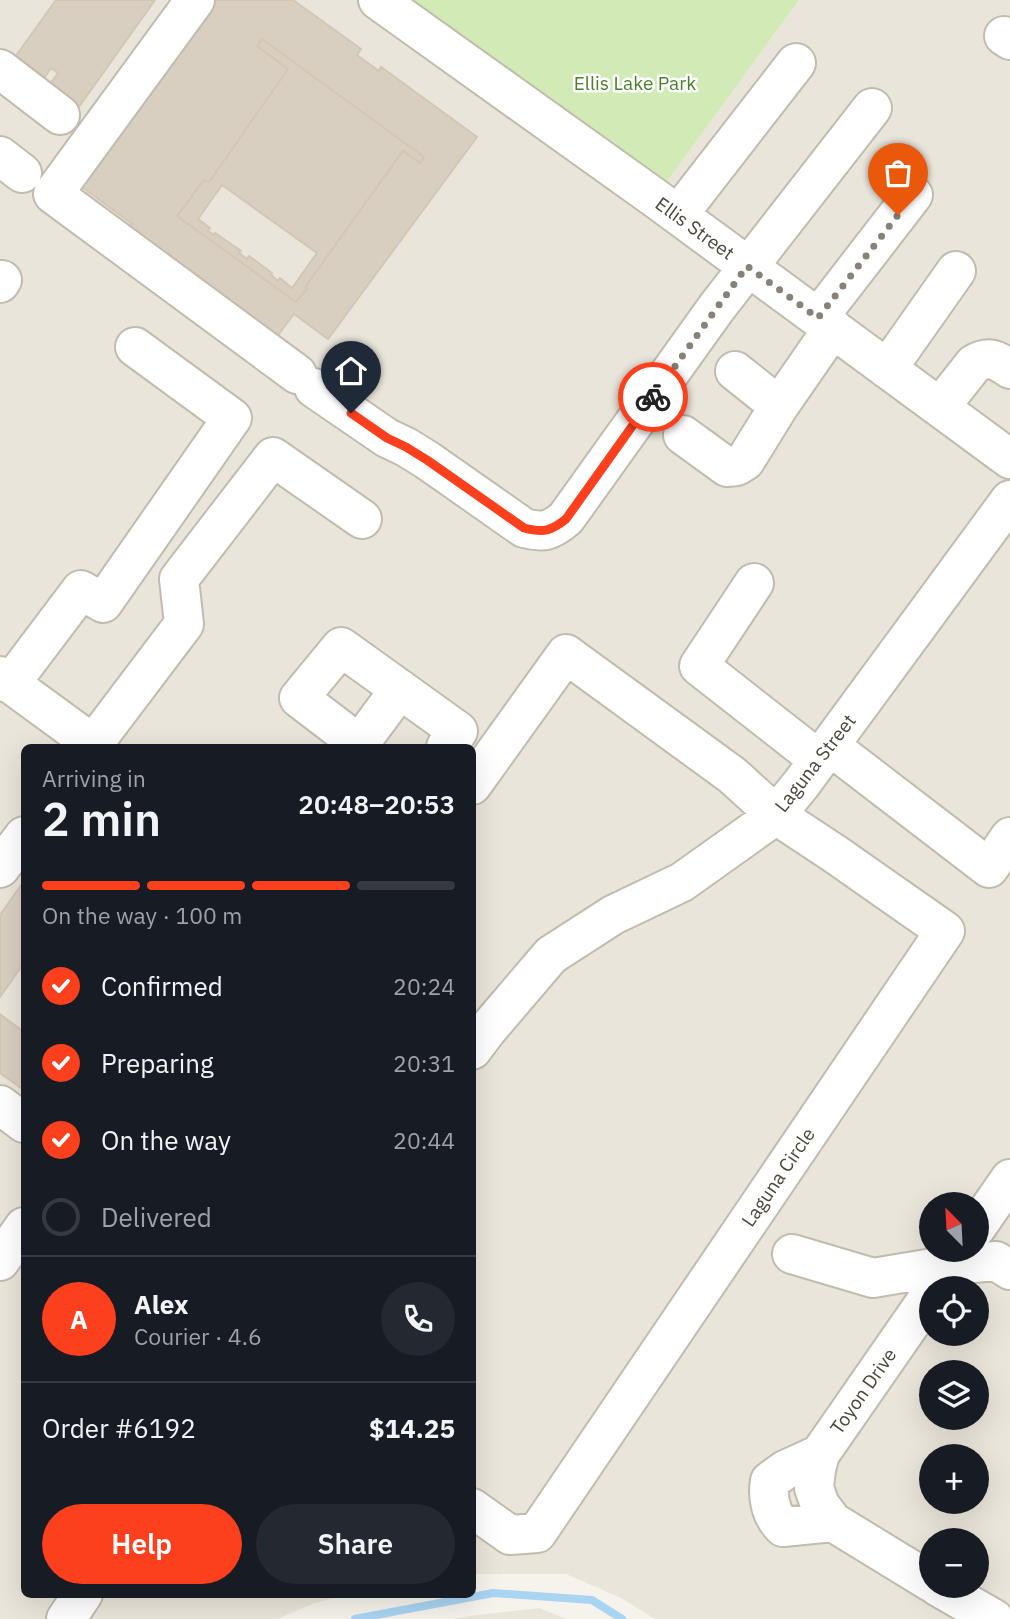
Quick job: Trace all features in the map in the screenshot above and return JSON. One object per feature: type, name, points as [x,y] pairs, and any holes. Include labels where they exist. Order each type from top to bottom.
[{"type":"street","points":[[195,0],[53,194],[387,438],[427,460],[524,528],[537,532],[553,529],[566,519],[747,266],[872,108]]},
{"type":"street","name":"Ellis Street","points":[[378,0],[678,215],[1010,459]]},
{"type":"street","points":[[678,215],[796,63]]},
{"type":"street","points":[[0,69],[60,115]]},
{"type":"street","points":[[683,435],[727,467],[737,466],[745,461],[825,323],[914,195]]},
{"type":"street","points":[[887,369],[956,271]]},
{"type":"street","points":[[91,744],[5,680],[82,590],[103,603],[232,418],[135,347]]},
{"type":"street","points":[[940,407],[980,360],[996,360],[1010,369]]},
{"type":"street","points":[[735,371],[779,406]]},
{"type":"street","points":[[95,744],[184,624],[179,579],[273,457],[362,519]]},
{"type":"street","name":"Laguna Street","points":[[477,1033],[551,955],[614,915],[682,882],[776,815],[1010,500]]},
{"type":"street","points":[[754,583],[699,666],[989,868],[1010,837]]},
{"type":"street","points":[[357,744],[299,698],[341,647],[458,731],[448,744]]},
{"type":"street","points":[[476,779],[566,654],[732,775],[776,815]]},
{"type":"street","points":[[361,744],[400,689]]},
{"type":"street","name":"Laguna Circle","points":[[476,1511],[510,1535],[537,1533],[945,931],[776,815]]},
{"type":"street","points":[[0,868],[21,839]]},
{"type":"street","points":[[0,1105],[21,1121]]},
{"type":"street","points":[[989,1209],[1010,1179]]},
{"type":"street","points":[[0,1261],[21,1231]]},
{"type":"street","points":[[792,1254],[873,1278],[945,1274],[996,1261],[1010,1270]]},
{"type":"street","name":"Toyon Drive","points":[[919,1575],[833,1522],[820,1505],[814,1488],[820,1454],[945,1274]]},
{"type":"street","points":[[66,1619],[80,1598]]},
{"type":"street","points":[[958,1598],[994,1619]]},
{"type":"shaded area","points":[[0,0],[378,0],[655,198],[799,0],[1010,0],[1010,1619],[655,1619],[621,1598],[566,1574],[476,1574],[476,744],[21,744],[21,1598],[333,1598],[277,1619],[0,1619]]},
{"type":"shaded area","points":[[539,1608],[567,1619],[453,1619],[476,1615]]},
{"type":"green space","name":"Ellis Lake Park","points":[[378,0],[799,0],[655,198]]},
{"type":"building","points":[[56,0],[155,0],[78,108],[48,87],[58,73],[51,68],[44,78],[15,57]]},
{"type":"building","points":[[199,0],[293,0],[361,49],[357,55],[379,71],[381,67],[477,137],[328,339],[294,314],[275,339],[126,231],[132,224],[82,187],[212,9]],"holes":[[[262,39],[424,157],[420,163],[403,151],[296,302],[177,216],[204,180],[209,182],[288,69],[257,46]]]},
{"type":"building","points":[[262,39],[424,157],[420,163],[403,151],[296,302],[177,216],[204,180],[209,182],[288,69],[257,46]]},
{"type":"building","points":[[222,185],[317,253],[292,288],[280,278],[278,281],[272,273],[249,256],[247,259],[239,253],[241,251],[208,231],[210,228],[198,219]]},
{"type":"building","points":[[21,885],[21,967],[0,997],[0,915]]},
{"type":"building","points":[[0,1014],[21,1030],[21,1088],[0,1073]]},
{"type":"waterway","points":[[476,1596],[493,1593],[592,1600],[622,1619]]},
{"type":"waterway","points":[[355,1619],[466,1598]]},
{"type":"way so far","points":[[653,397],[747,266],[818,318],[898,215]]},
{"type":"route","points":[[351,413],[387,438],[427,460],[524,528],[537,532],[553,529],[566,519],[653,397]]}]
